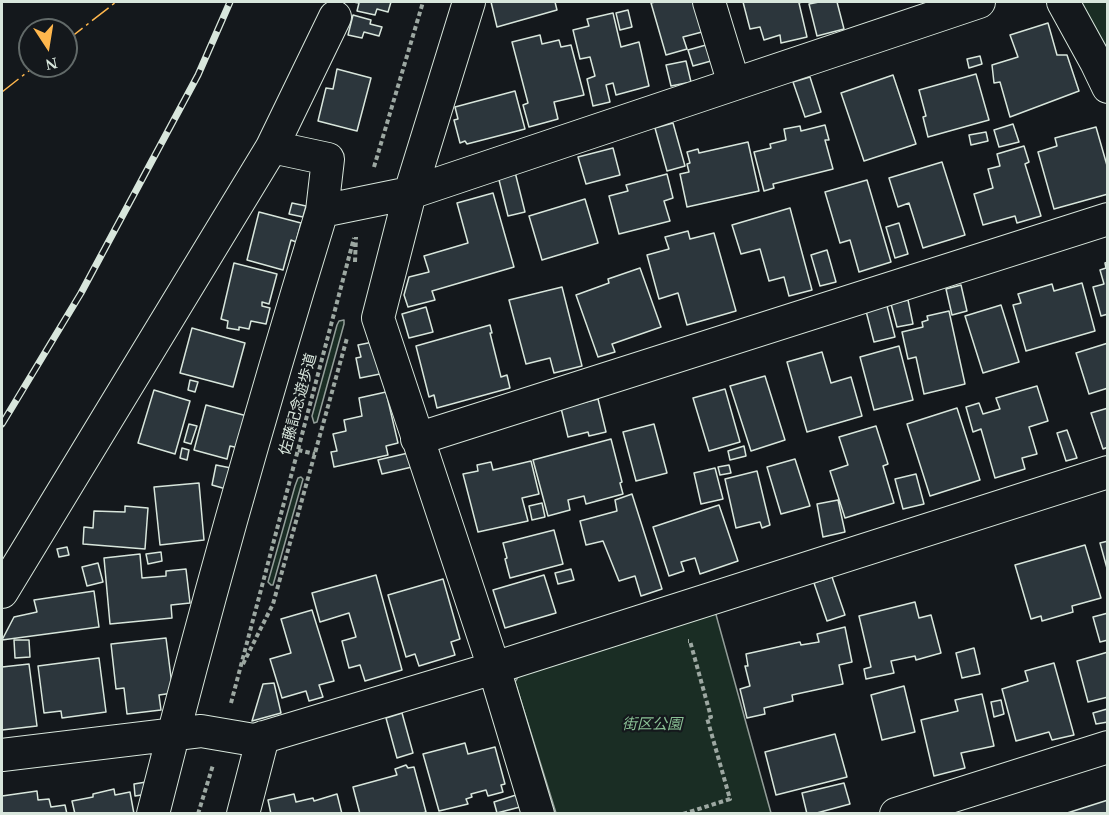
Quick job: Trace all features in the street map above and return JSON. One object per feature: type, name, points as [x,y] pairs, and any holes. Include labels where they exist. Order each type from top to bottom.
[{"type":"street","points":[[469,2],[410,193],[378,318],[494,668],[538,813]]},
{"type":"street","points":[[709,2],[734,84]]},
{"type":"street","points":[[322,211],[359,216],[410,193],[978,2]]},
{"type":"street","points":[[1063,2],[1107,87]]},
{"type":"street","points":[[2,592],[272,147],[335,17]]},
{"type":"street","points":[[153,813],[272,377],[322,211],[328,159],[272,147]]},
{"type":"street","points":[[417,439],[1107,219]]},
{"type":"street","points":[[2,755],[201,731],[254,740],[494,668],[1107,472]]},
{"type":"street","points":[[243,813],[263,737]]},
{"type":"street","points":[[896,813],[1107,747]]},
{"type":"path","name":"佐藤記念遊歩道","points":[[198,813],[223,734],[359,216],[423,2]]},
{"type":"path","points":[[355,263],[359,216]]},
{"type":"path","points":[[239,673],[273,604],[349,329]]},
{"type":"path","points":[[298,450],[315,454]]},
{"type":"path","points":[[679,644],[690,640],[711,717],[706,718],[730,799],[683,813]]},
{"type":"green space","points":[[1081,2],[1107,2],[1107,55]]},
{"type":"green space","points":[[344,320],[317,422],[314,423],[312,416],[337,325],[339,321]]},
{"type":"green space","points":[[298,478],[303,479],[273,585],[271,585],[268,582],[295,486]]},
{"type":"green space","name":"街区公園","points":[[715,611],[771,813],[556,813],[515,682],[524,667]]},
{"type":"building","points":[[353,2],[391,2],[388,12],[377,9],[375,15],[357,11],[359,3]]},
{"type":"building","points":[[491,2],[555,2],[557,10],[497,27]]},
{"type":"building","points":[[694,2],[702,32],[683,37],[687,49],[666,55],[651,3]]},
{"type":"building","points":[[743,2],[802,2],[799,3],[807,37],[781,43],[780,35],[764,40],[760,27],[750,29]]},
{"type":"building","points":[[837,2],[844,29],[817,36],[809,4]]},
{"type":"building","points":[[628,10],[632,27],[620,30],[616,13]]},
{"type":"building","points":[[613,13],[621,47],[639,42],[649,86],[616,95],[613,83],[606,85],[610,102],[593,106],[587,79],[595,76],[590,57],[580,59],[573,30],[589,26],[587,19]]},
{"type":"building","points":[[353,15],[371,20],[370,24],[382,27],[379,36],[364,32],[362,38],[348,35]]},
{"type":"building","points":[[1048,23],[1057,55],[1067,55],[1079,91],[1010,117],[1000,82],[994,83],[992,65],[1018,57],[1010,35]]},
{"type":"building","points":[[540,35],[542,44],[559,40],[561,47],[571,45],[584,95],[554,102],[558,119],[529,127],[523,105],[528,103],[512,42]]},
{"type":"building","points":[[706,45],[711,61],[693,66],[688,50]]},
{"type":"building","points":[[980,56],[982,64],[969,68],[967,59]]},
{"type":"building","points":[[686,61],[691,82],[671,86],[666,65]]},
{"type":"building","points":[[337,69],[371,78],[357,131],[318,121],[326,88],[333,89]]},
{"type":"building","points":[[976,74],[989,120],[928,137],[923,117],[926,116],[919,90]]},
{"type":"building","points":[[893,75],[916,144],[864,161],[841,93]]},
{"type":"building","points":[[810,77],[821,112],[805,117],[793,82]]},
{"type":"building","points":[[515,91],[525,129],[467,144],[465,141],[460,143],[454,120],[458,119],[455,107]]},
{"type":"building","points":[[673,123],[685,166],[667,171],[655,128]]},
{"type":"building","points":[[1013,124],[1019,142],[999,147],[994,130]]},
{"type":"building","points":[[825,125],[829,140],[825,140],[833,169],[773,184],[774,188],[764,191],[754,152],[771,148],[770,144],[786,140],[784,129],[800,126],[801,131]]},
{"type":"building","points":[[1096,127],[1108,169],[1108,194],[1054,209],[1038,152],[1057,146],[1055,138]]},
{"type":"building","points":[[986,132],[988,141],[971,145],[969,135]]},
{"type":"building","points":[[748,142],[759,191],[687,207],[680,174],[689,172],[687,164],[690,163],[687,152],[698,149],[699,153]]},
{"type":"building","points":[[1024,146],[1029,162],[1025,164],[1041,216],[1017,223],[1015,216],[983,225],[974,194],[993,188],[988,169],[1000,166],[997,154]]},
{"type":"building","points":[[613,148],[620,175],[586,184],[578,157]]},
{"type":"building","points":[[942,162],[965,235],[923,248],[909,203],[898,207],[889,178]]},
{"type":"building","points":[[515,172],[525,212],[508,216],[498,176]]},
{"type":"building","points":[[667,174],[673,198],[664,201],[670,221],[619,234],[609,196],[628,191],[626,185]]},
{"type":"building","points":[[867,180],[891,262],[859,272],[850,240],[840,243],[825,192]]},
{"type":"building","points":[[493,193],[514,267],[432,291],[435,300],[408,307],[404,295],[409,277],[429,272],[424,256],[468,243],[457,203]]},
{"type":"building","points":[[585,199],[598,243],[542,260],[529,216]]},
{"type":"building","points":[[292,203],[306,206],[303,217],[289,214]]},
{"type":"building","points":[[790,208],[812,290],[789,296],[784,277],[769,281],[760,249],[741,254],[732,225]]},
{"type":"building","points":[[259,212],[301,223],[296,242],[291,240],[283,270],[247,260]]},
{"type":"building","points":[[899,223],[908,254],[895,258],[886,227]]},
{"type":"building","points":[[688,231],[690,239],[714,233],[736,311],[687,325],[678,293],[659,299],[647,255],[669,249],[665,237]]},
{"type":"building","points":[[827,250],[836,282],[820,286],[811,255]]},
{"type":"building","points":[[1108,262],[1108,314],[1101,316],[1093,287],[1104,284],[1100,270],[1106,268],[1105,263]]},
{"type":"building","points":[[234,263],[277,274],[269,304],[262,302],[262,306],[270,308],[266,324],[251,321],[249,329],[239,327],[239,330],[227,328],[228,321],[221,319]]},
{"type":"building","points":[[640,268],[661,327],[612,344],[615,352],[598,357],[576,295],[609,283],[608,279]]},
{"type":"building","points":[[1082,283],[1095,331],[1026,351],[1013,305],[1021,303],[1018,294],[1052,284],[1054,291]]},
{"type":"building","points":[[961,285],[967,311],[952,315],[946,289]]},
{"type":"building","points":[[562,287],[582,366],[554,373],[550,358],[526,364],[509,300]]},
{"type":"building","points":[[908,300],[913,324],[897,327],[891,304]]},
{"type":"building","points":[[1001,305],[1019,362],[983,373],[965,316]]},
{"type":"building","points":[[887,306],[895,337],[874,342],[866,311]]},
{"type":"building","points":[[426,307],[433,332],[409,338],[402,314]]},
{"type":"building","points":[[949,311],[965,384],[924,394],[916,357],[908,359],[902,332],[923,327],[922,322],[928,320],[927,316]]},
{"type":"building","points":[[490,325],[501,377],[507,375],[510,388],[437,408],[434,395],[429,397],[416,346]]},
{"type":"building","points":[[192,328],[245,343],[233,387],[180,373]]},
{"type":"building","points":[[373,342],[380,374],[360,378],[356,358],[361,357],[358,345]]},
{"type":"building","points":[[1108,343],[1108,388],[1089,394],[1076,353]]},
{"type":"building","points":[[899,346],[913,400],[874,410],[860,357]]},
{"type":"building","points":[[822,352],[831,383],[851,377],[862,416],[807,432],[787,362]]},
{"type":"building","points":[[765,376],[785,440],[751,451],[730,386]]},
{"type":"building","points":[[190,380],[198,382],[195,392],[188,390]]},
{"type":"building","points":[[1037,386],[1048,421],[1029,427],[1037,454],[1022,458],[1025,469],[995,478],[981,429],[973,432],[966,407],[979,403],[983,414],[1000,409],[996,398]]},
{"type":"building","points":[[725,389],[740,442],[709,451],[693,398]]},
{"type":"building","points":[[154,390],[190,401],[175,454],[138,443]]},
{"type":"building","points":[[386,392],[398,443],[386,446],[388,455],[334,467],[331,452],[337,451],[333,434],[346,431],[344,420],[362,416],[359,398]]},
{"type":"building","points":[[598,399],[606,432],[589,436],[588,432],[568,437],[561,408]]},
{"type":"building","points":[[206,405],[247,416],[239,448],[230,446],[227,459],[194,450]]},
{"type":"building","points":[[957,408],[980,480],[930,496],[907,424]]},
{"type":"building","points":[[1108,408],[1108,447],[1103,449],[1091,413]]},
{"type":"building","points":[[189,424],[197,426],[191,444],[184,442]]},
{"type":"building","points":[[654,424],[667,473],[636,481],[623,432]]},
{"type":"building","points":[[876,426],[888,464],[883,466],[894,503],[845,518],[830,471],[848,465],[839,437]]},
{"type":"building","points":[[1067,430],[1077,458],[1066,461],[1057,433]]},
{"type":"building","points":[[611,439],[623,494],[586,504],[584,496],[568,500],[570,510],[548,516],[533,460]]},
{"type":"building","points":[[744,446],[746,456],[730,460],[728,451]]},
{"type":"building","points":[[182,448],[189,450],[187,460],[180,458]]},
{"type":"building","points":[[408,453],[412,467],[382,474],[378,460]]},
{"type":"building","points":[[795,459],[810,506],[781,514],[767,467]]},
{"type":"building","points":[[531,461],[539,494],[522,498],[528,521],[478,532],[463,474],[478,471],[477,465],[491,462],[493,470]]},
{"type":"building","points":[[216,465],[231,468],[226,489],[212,485]]},
{"type":"building","points":[[729,465],[731,473],[720,475],[718,467]]},
{"type":"building","points":[[715,468],[723,499],[701,504],[694,473]]},
{"type":"building","points":[[757,471],[770,525],[762,528],[760,522],[736,528],[725,479]]},
{"type":"building","points":[[916,474],[924,504],[903,509],[895,479]]},
{"type":"building","points":[[199,483],[204,540],[160,545],[154,487]]},
{"type":"building","points":[[632,494],[662,589],[641,596],[635,576],[619,581],[603,541],[586,545],[580,521],[617,511],[615,500]]},
{"type":"building","points":[[838,500],[845,532],[823,537],[817,504]]},
{"type":"building","points":[[542,503],[545,517],[532,520],[529,506]]},
{"type":"building","points":[[719,505],[738,561],[700,574],[695,558],[681,562],[684,571],[669,576],[653,527]]},
{"type":"building","points":[[125,506],[148,508],[145,549],[83,544],[84,527],[93,528],[94,511],[125,512]]},
{"type":"building","points":[[554,530],[563,564],[510,578],[503,543]]},
{"type":"building","points":[[1108,541],[1108,572],[1100,543]]},
{"type":"building","points":[[1085,545],[1101,598],[1072,606],[1073,612],[1042,621],[1041,616],[1031,619],[1015,565]]},
{"type":"building","points":[[67,547],[69,555],[59,557],[57,549]]},
{"type":"building","points":[[161,552],[162,561],[148,564],[146,554]]},
{"type":"building","points":[[140,554],[142,578],[166,576],[166,571],[186,569],[190,603],[171,605],[172,618],[110,624],[104,558]]},
{"type":"building","points":[[98,563],[103,582],[87,586],[82,567]]},
{"type":"building","points":[[571,569],[574,580],[558,584],[555,573]]},
{"type":"building","points":[[376,575],[402,670],[365,681],[360,665],[349,668],[342,641],[356,637],[349,613],[320,622],[312,593]]},
{"type":"building","points":[[544,575],[556,613],[505,628],[493,590]]},
{"type":"building","points":[[832,577],[845,615],[827,621],[814,583]]},
{"type":"building","points":[[443,579],[460,639],[451,642],[455,655],[419,666],[415,654],[406,657],[388,595]]},
{"type":"building","points":[[94,591],[99,627],[2,640],[14,617],[37,612],[34,600]]},
{"type":"building","points":[[915,602],[919,618],[931,615],[941,653],[916,660],[915,656],[891,661],[894,673],[866,679],[864,669],[871,667],[859,616]]},
{"type":"building","points":[[312,610],[334,681],[319,685],[323,697],[309,701],[306,691],[282,698],[270,659],[291,653],[281,619]]},
{"type":"building","points":[[1108,613],[1108,640],[1100,642],[1093,617]]},
{"type":"building","points":[[845,627],[852,662],[839,665],[843,684],[792,695],[793,701],[764,708],[765,714],[747,718],[740,689],[750,686],[745,666],[748,666],[746,654],[800,642],[801,645],[819,642],[817,634]]},
{"type":"building","points":[[166,638],[173,693],[159,695],[161,710],[127,714],[124,688],[116,689],[111,644]]},
{"type":"building","points":[[14,640],[29,640],[30,657],[15,658]]},
{"type":"building","points":[[974,648],[980,674],[962,678],[956,653]]},
{"type":"building","points":[[1108,652],[1108,697],[1088,702],[1077,661]]},
{"type":"building","points":[[99,658],[106,712],[62,718],[61,711],[44,713],[38,666]]},
{"type":"building","points":[[1054,663],[1074,735],[1052,740],[1049,732],[1016,741],[1002,689],[1028,681],[1025,671]]},
{"type":"building","points":[[29,664],[37,726],[2,730],[2,667]]},
{"type":"building","points":[[274,683],[281,713],[252,721],[263,684]]},
{"type":"building","points":[[904,686],[915,732],[882,740],[871,695]]},
{"type":"building","points":[[982,694],[994,746],[961,753],[965,768],[934,776],[921,720],[958,711],[955,700]]},
{"type":"building","points":[[1001,700],[1004,714],[994,717],[991,702]]},
{"type":"building","points":[[1107,709],[1108,722],[1096,724],[1093,713]]},
{"type":"building","points":[[402,713],[413,753],[397,758],[386,718]]},
{"type":"building","points":[[835,734],[847,777],[776,795],[765,752]]},
{"type":"building","points":[[465,743],[468,754],[495,747],[505,784],[501,785],[503,792],[488,796],[486,790],[471,794],[472,797],[466,799],[468,804],[439,811],[423,754]]},
{"type":"building","points":[[406,765],[408,768],[414,767],[426,812],[360,814],[353,787],[397,775],[395,769]]},
{"type":"building","points":[[146,782],[148,794],[135,796],[134,784]]},
{"type":"building","points":[[844,783],[850,804],[807,814],[802,793]]},
{"type":"building","points":[[114,789],[115,795],[130,792],[134,814],[75,814],[72,801],[93,797],[93,794]]},
{"type":"building","points":[[37,791],[38,800],[49,799],[51,807],[65,805],[67,814],[2,814],[2,796]]},
{"type":"building","points":[[294,794],[296,802],[313,798],[314,801],[337,794],[342,814],[271,814],[268,800]]},
{"type":"building","points":[[516,795],[520,807],[497,813],[494,802]]},
{"type":"building","points":[[1108,800],[1108,814],[1064,814]]},
{"type":"railway","points":[[2,424],[81,293],[198,75],[230,2]]},
{"type":"power","points":[[78,32],[116,2]]},
{"type":"power","points":[[2,92],[20,78]]}]
